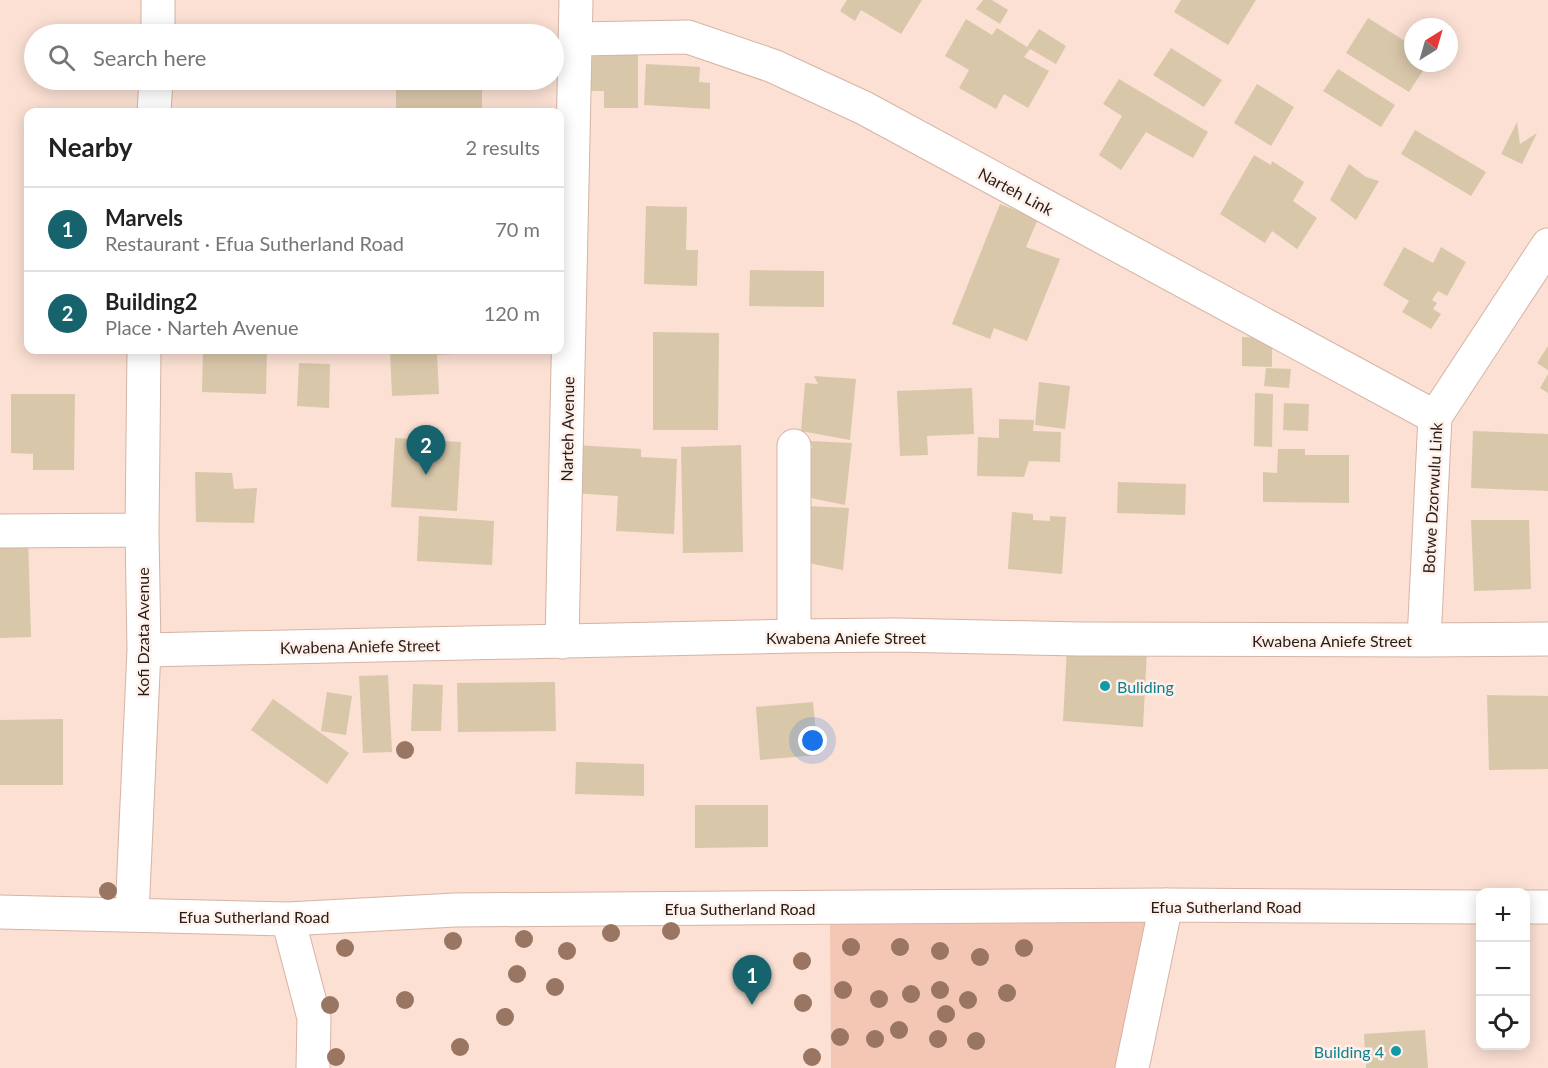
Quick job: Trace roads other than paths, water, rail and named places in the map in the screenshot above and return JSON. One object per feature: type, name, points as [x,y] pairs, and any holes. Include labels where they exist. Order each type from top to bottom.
[{"type":"street","points":[[158,0],[158,24]]},
{"type":"street","name":"Narteh Avenue","points":[[562,642],[576,0]]},
{"type":"street","name":"Narteh Link","points":[[576,39],[687,37],[773,66],[864,108],[1435,417]]},
{"type":"street","points":[[154,108],[155,90]]},
{"type":"street","name":"Botwe Dzorwulu Link","points":[[1424,640],[1435,417],[1548,245]]},
{"type":"street","name":"Kofi Dzata Avenue","points":[[132,915],[144,651],[142,530],[144,354]]},
{"type":"street","points":[[794,446],[794,636]]},
{"type":"street","points":[[0,531],[142,530]]},
{"type":"street","name":"Kwabena Aniefe Street","points":[[144,651],[896,635],[1079,639],[1548,639]]},
{"type":"street","points":[[1132,1068],[1166,905]]},
{"type":"street","name":"Efua Sutherland Road","points":[[0,912],[288,919],[455,910],[1166,905],[1476,907]]},
{"type":"street","points":[[1530,907],[1548,907]]},
{"type":"street","points":[[288,919],[314,1018],[313,1068]]},
{"type":"place","name":"Building2","points":[[426,475]]},
{"type":"place","name":"Buliding","points":[[1105,686]]},
{"type":"place","name":"Marvels","points":[[752,1005]]},
{"type":"place","name":"Building 4","points":[[1396,1051]]}]
